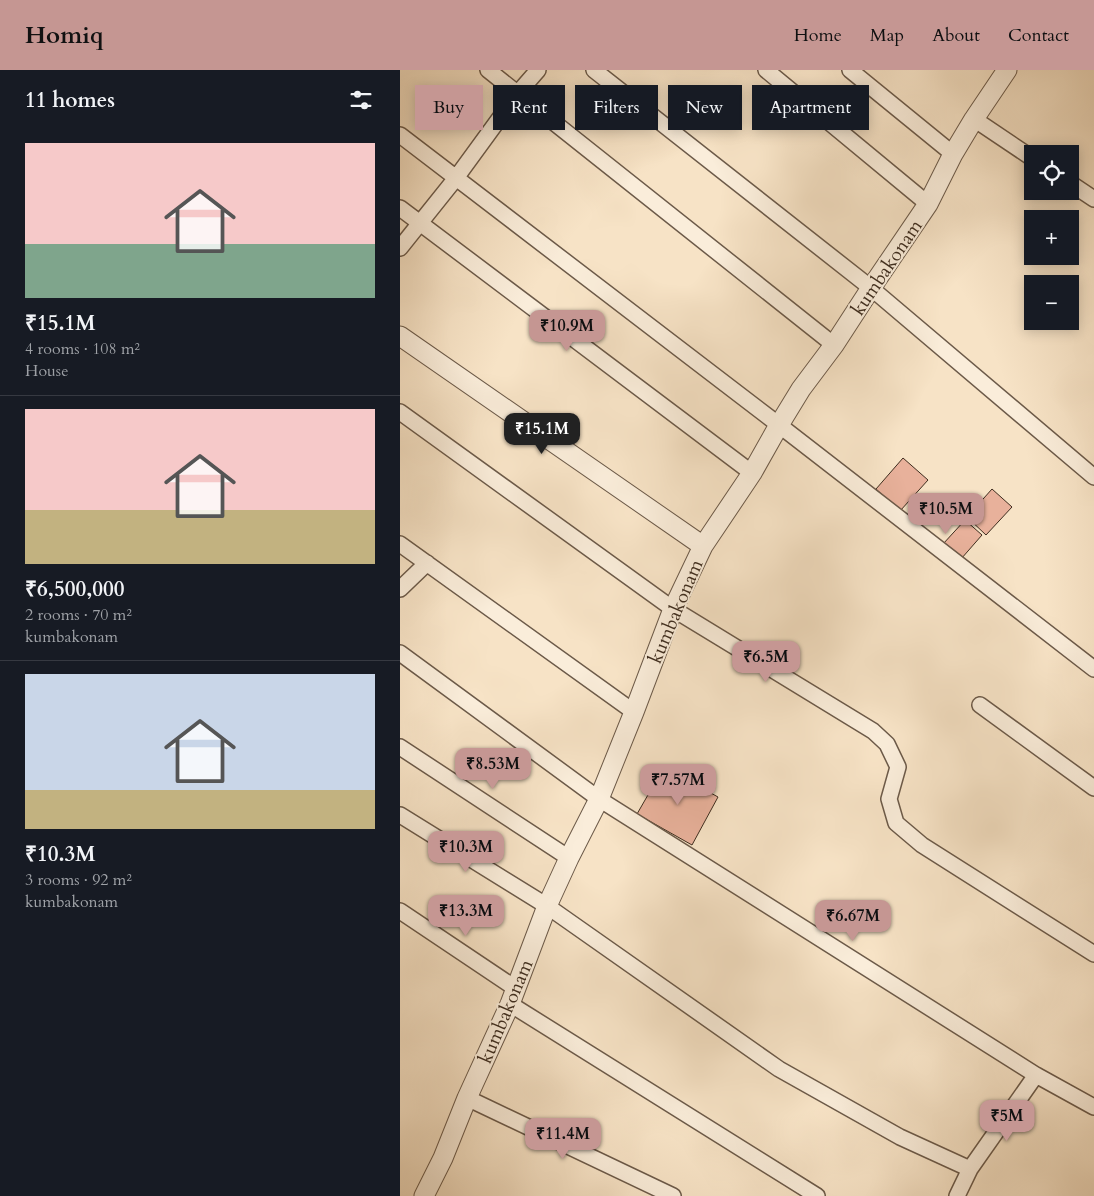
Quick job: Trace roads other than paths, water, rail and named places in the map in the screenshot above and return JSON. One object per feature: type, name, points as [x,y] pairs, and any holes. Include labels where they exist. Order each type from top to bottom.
[{"type":"street","points":[[488,70],[508,85]]},
{"type":"street","points":[[525,85],[538,70]]},
{"type":"street","points":[[594,70],[871,288],[1094,476]]},
{"type":"street","points":[[766,70],[928,204]]},
{"type":"street","points":[[850,70],[953,154]]},
{"type":"street","name":"kumbakonam","points":[[424,1196],[443,1158],[467,1098],[513,996],[569,858],[599,799],[673,609],[703,546],[752,473],[801,390],[834,345],[928,204],[953,154],[1006,70]]},
{"type":"street","points":[[974,119],[1024,153]]},
{"type":"street","points":[[400,248],[456,178],[493,127]]},
{"type":"street","points":[[564,130],[834,345]]},
{"type":"street","points":[[400,135],[1094,669]]},
{"type":"street","points":[[1079,189],[1094,199]]},
{"type":"street","points":[[400,208],[752,473]]},
{"type":"street","points":[[400,336],[703,546]]},
{"type":"street","points":[[400,412],[673,609],[873,731],[887,744],[898,767],[889,799],[896,823],[922,845],[1094,954]]},
{"type":"street","points":[[400,544],[634,712]]},
{"type":"street","points":[[400,589],[427,563]]},
{"type":"street","points":[[400,653],[599,799],[1036,1075],[1094,1106]]},
{"type":"street","points":[[980,705],[1094,788]]},
{"type":"street","points":[[400,747],[569,858]]},
{"type":"street","points":[[400,815],[548,906],[779,1068],[900,1137],[970,1169]]},
{"type":"street","points":[[400,911],[513,996],[817,1196]]},
{"type":"street","points":[[957,1196],[970,1169],[1036,1075]]},
{"type":"street","points":[[467,1098],[673,1196]]}]
